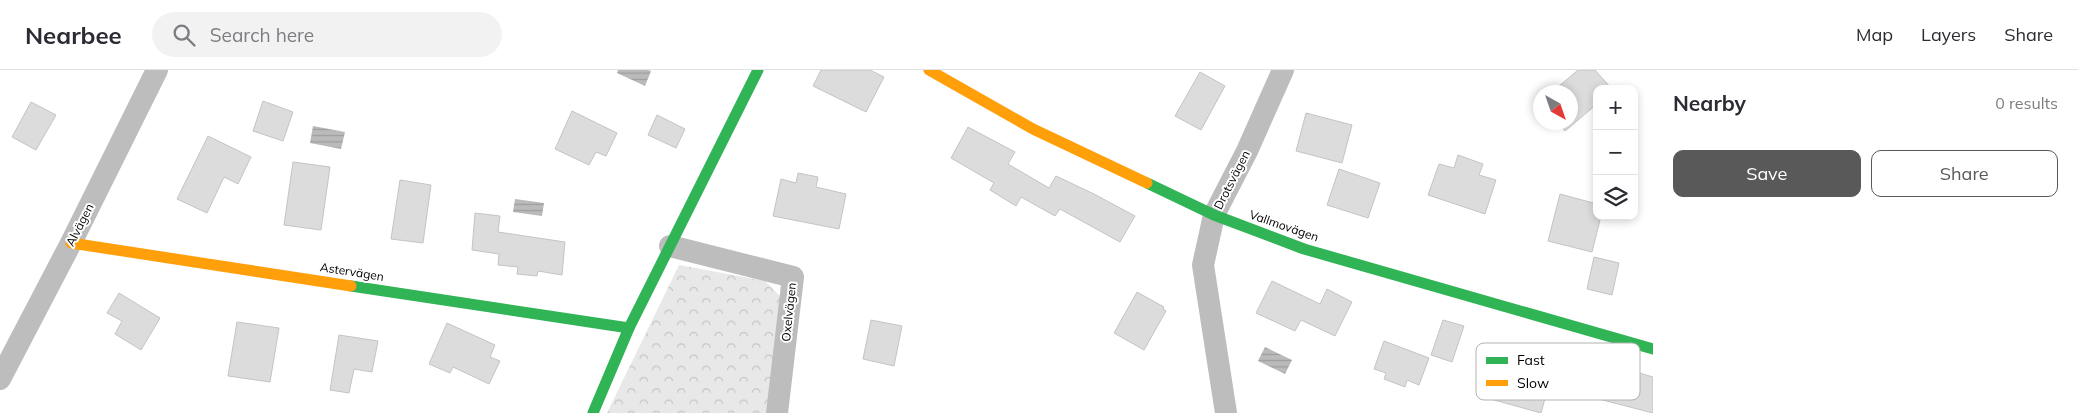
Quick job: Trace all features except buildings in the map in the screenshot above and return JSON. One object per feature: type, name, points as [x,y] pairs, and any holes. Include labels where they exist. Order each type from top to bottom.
[{"type":"street","name":"Alvägen","points":[[0,379],[72,242],[157,70]]},
{"type":"street","points":[[593,413],[629,328],[758,70]]},
{"type":"street","name":"Vallmovägen","points":[[929,70],[1033,129],[1214,215],[1304,249],[1635,343]]},
{"type":"street","name":"Drotsvägen","points":[[1226,413],[1203,265],[1214,215],[1247,150],[1283,70]]},
{"type":"street","name":"Astervägen","points":[[72,242],[629,328]]},
{"type":"street","name":"Oxelvägen","points":[[670,246],[793,278],[777,413]]},
{"type":"street","name":"Vallmovägen","points":[[1640,344],[1653,348]]},
{"type":"green space","points":[[679,265],[765,281],[783,299],[768,413],[607,413]]},
{"type":"shaded area","points":[[618,70],[651,71],[645,86],[617,73]]},
{"type":"shaded area","points":[[313,126],[345,132],[341,149],[310,143]]},
{"type":"shaded area","points":[[515,199],[544,203],[542,216],[513,212]]},
{"type":"shaded area","points":[[1265,347],[1292,360],[1285,374],[1258,361]]},
{"type":"traffic: fast","points":[[593,413],[629,328],[758,70]]},
{"type":"traffic: fast","points":[[1147,183],[1214,215],[1304,249],[1632,343]]},
{"type":"traffic: fast","points":[[351,286],[629,328]]},
{"type":"traffic: fast","points":[[1640,345],[1653,349]]},
{"type":"traffic: slow","points":[[929,70],[1033,129],[1147,183]]},
{"type":"traffic: slow","points":[[71,243],[351,286]]}]
